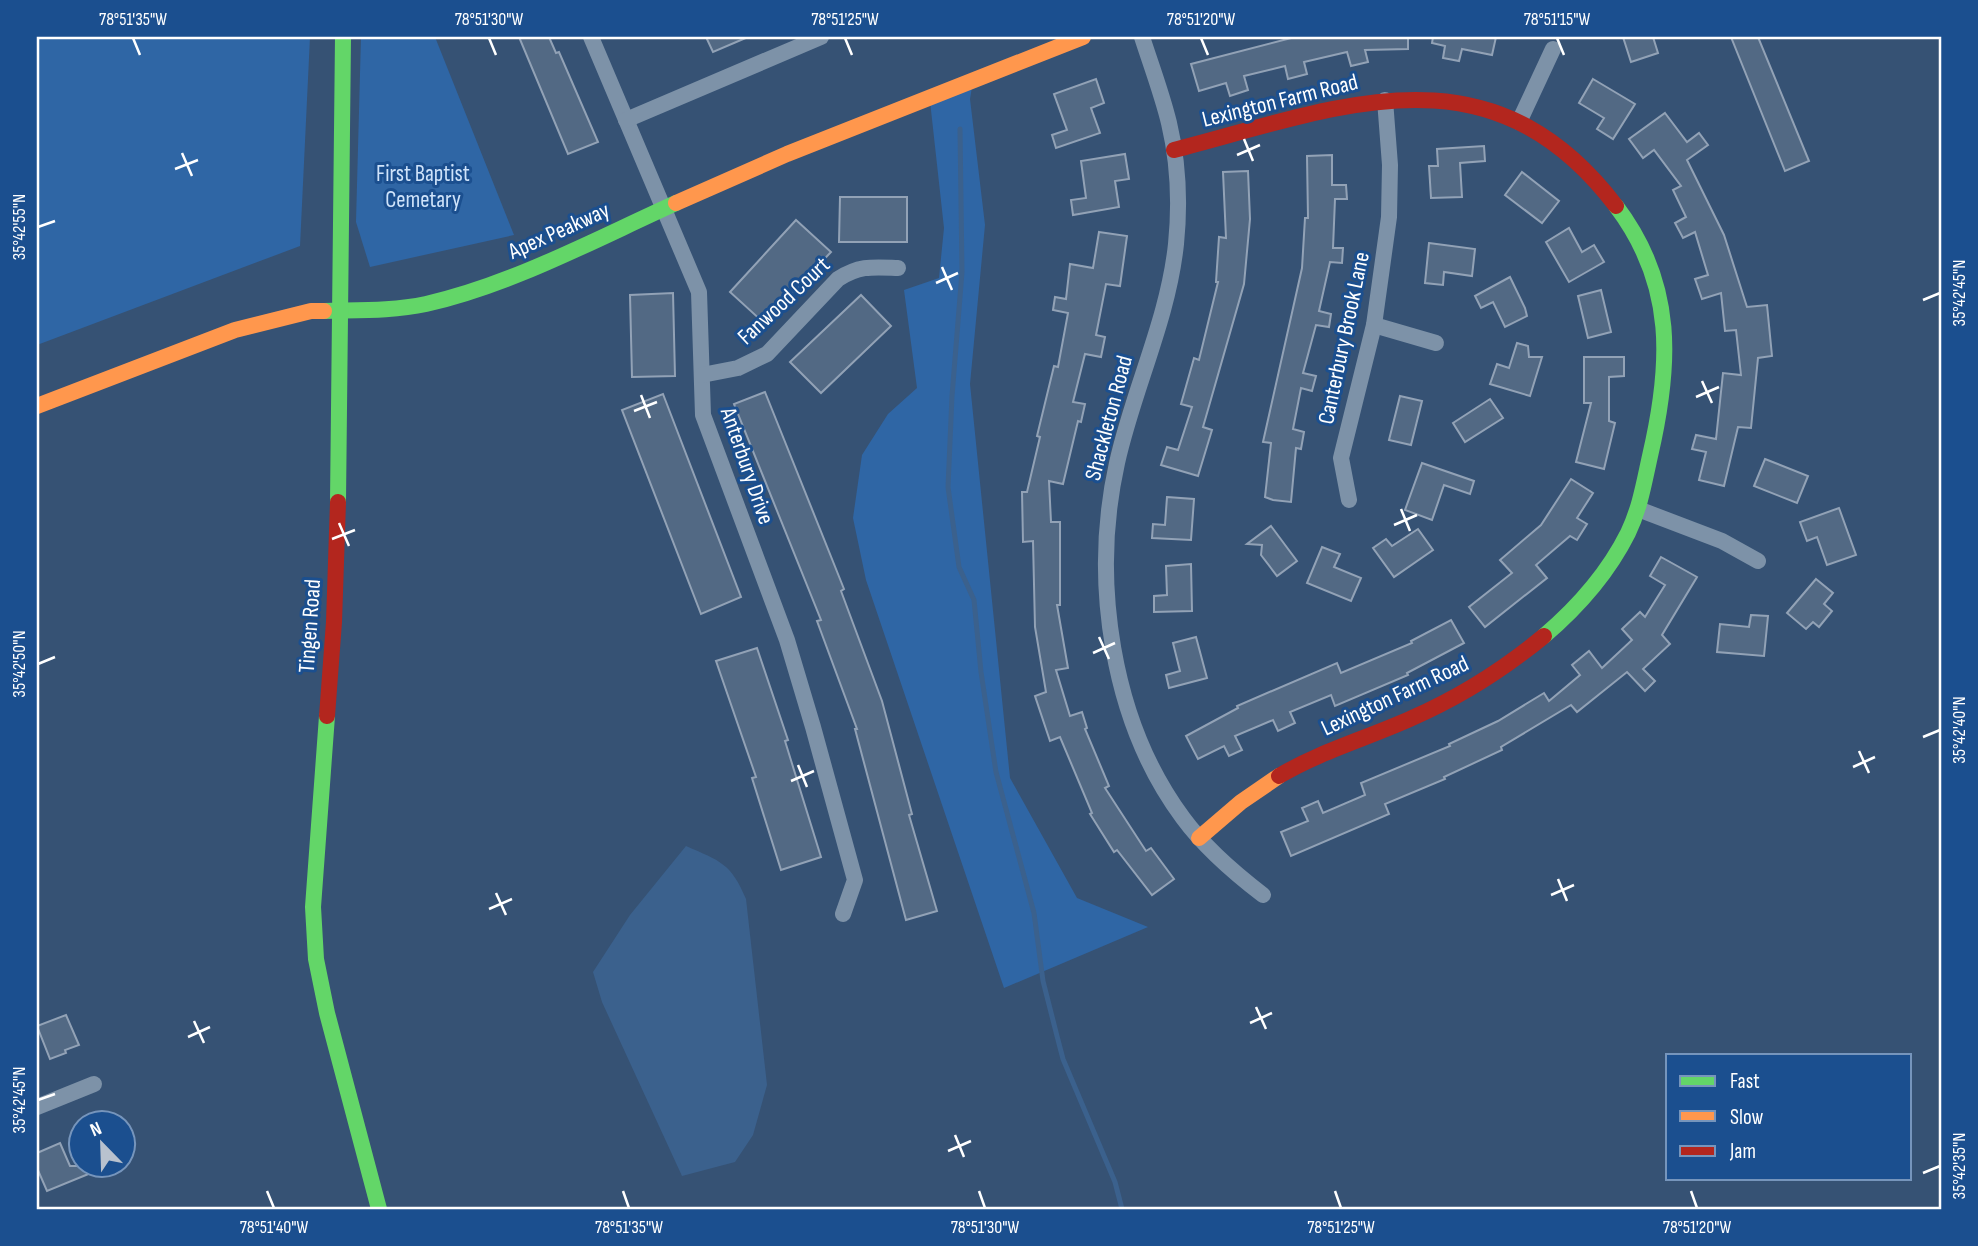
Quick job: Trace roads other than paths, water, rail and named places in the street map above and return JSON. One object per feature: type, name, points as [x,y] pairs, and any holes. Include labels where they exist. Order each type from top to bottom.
[{"type":"street","name":"Tingen Road","points":[[343,37],[342,309],[334,609],[313,907],[316,959],[327,1013],[379,1209]]},
{"type":"street","name":"Anterbury Drive","points":[[591,37],[699,292],[703,415],[787,640],[855,880],[843,914]]},
{"type":"street","points":[[626,120],[795,42],[821,37]]},
{"type":"street","name":"Apex Peakway","points":[[37,406],[235,330],[302,313],[425,304],[492,285],[663,208],[863,123],[1083,37]]},
{"type":"street","name":"Shackleton Road","points":[[1142,37],[1168,120],[1174,150],[1177,208],[1172,270],[1164,307],[1117,462],[1108,526],[1107,571],[1111,627],[1131,715],[1156,774],[1169,797],[1199,838],[1234,873],[1263,895]]},
{"type":"street","points":[[1519,122],[1553,49]]},
{"type":"street","name":"Lexington Farm Road","points":[[1174,150],[1338,107],[1385,100],[1449,101],[1483,109],[1519,122],[1556,144],[1602,186],[1635,233],[1658,289],[1666,341],[1663,400],[1639,509],[1621,547],[1585,597],[1555,626],[1510,662],[1446,702],[1290,770],[1247,797],[1199,838]]},
{"type":"street","name":"Canterbury Brook Lane","points":[[1349,500],[1341,458],[1374,325],[1389,217],[1390,165],[1385,100]]},
{"type":"street","name":"Fanwood Court","points":[[702,375],[738,369],[767,354],[838,279],[851,271],[863,267],[898,268]]},
{"type":"street","points":[[1374,325],[1436,343]]},
{"type":"street","points":[[1639,509],[1722,541],[1758,561]]},
{"type":"street","points":[[37,1107],[94,1084]]},
{"type":"waterway","points":[[960,129],[962,272],[948,487],[959,567],[974,600],[981,672],[996,772],[1034,913],[1043,981],[1063,1059],[1115,1182],[1122,1209]]},
{"type":"park label","name":"First Baptist Cemetary","points":[[423,187]]}]
